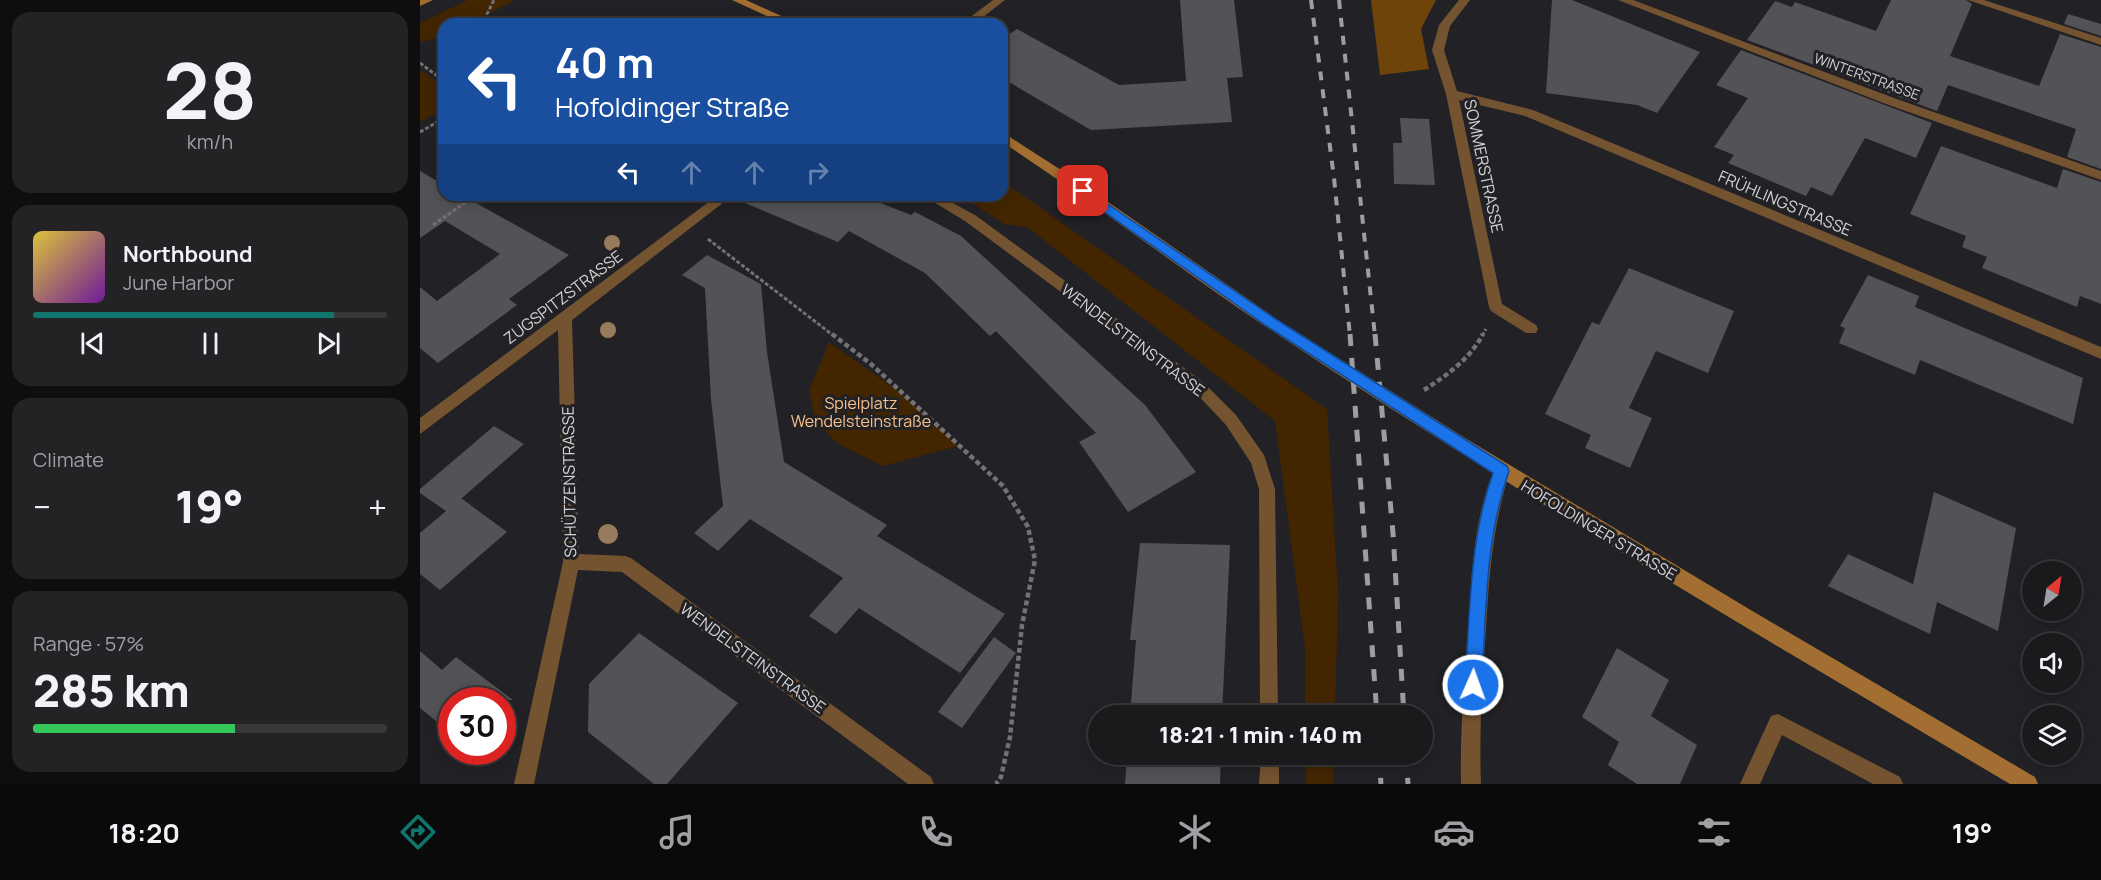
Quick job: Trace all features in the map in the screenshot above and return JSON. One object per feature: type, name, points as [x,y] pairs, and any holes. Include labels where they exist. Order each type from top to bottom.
[{"type":"main road","points":[[420,3],[428,0]]},
{"type":"main road","points":[[737,0],[779,18]]},
{"type":"main road","name":"HOFOLDINGER STRASSE","points":[[1008,140],[1270,321],[1502,471],[1776,637],[2028,784]]},
{"type":"street","points":[[975,18],[1000,0]]},
{"type":"street","name":"SOMMERSTRASSE","points":[[1465,0],[1445,25],[1438,50],[1452,94],[1496,307]]},
{"type":"street","name":"WINTERSTRASSE","points":[[1623,0],[1890,101],[2101,176]]},
{"type":"street","points":[[1974,0],[2101,42]]},
{"type":"street","name":"FRÜHLINGSTRASSE","points":[[1452,94],[1529,113],[2101,353]]},
{"type":"street","name":"ZUGSPITZSTRASSE","points":[[420,426],[566,319],[720,201]]},
{"type":"street","name":"WENDELSTEINSTRASSE","points":[[939,201],[970,218],[1197,385],[1231,420],[1258,460],[1267,489],[1269,705]]},
{"type":"street","points":[[1496,307],[1531,329]]},
{"type":"street","name":"SCHÜTZENSTRASSE","points":[[524,784],[571,562],[566,319]]},
{"type":"street","points":[[1471,784],[1474,663],[1481,565],[1488,515],[1502,471]]},
{"type":"street","name":"WENDELSTEINSTRASSE","points":[[571,562],[625,564],[924,784]]},
{"type":"street","points":[[1750,784],[1778,723],[1893,784]]},
{"type":"street","points":[[1269,784],[1270,765]]},
{"type":"path","points":[[485,18],[494,0]]},
{"type":"path","points":[[420,63],[438,76]]},
{"type":"path","points":[[420,132],[438,122]]},
{"type":"path","points":[[433,225],[467,201]]},
{"type":"path","points":[[704,214],[708,239],[871,364],[929,416],[1003,486],[1028,527],[1035,560],[1022,625],[1010,737],[1001,777],[996,784]]},
{"type":"path","points":[[1416,395],[1460,366],[1482,339],[1496,307]]},
{"type":"green space","points":[[468,0],[515,0],[480,18],[438,18],[438,38],[420,42],[420,23]]},
{"type":"green space","points":[[420,70],[438,82],[438,112],[420,122]]},
{"type":"green space","points":[[1008,185],[1327,409],[1338,593],[1335,705],[1305,705],[1305,648],[1275,421],[1027,227],[1004,224],[969,201],[1008,201]]},
{"type":"green space","name":"Spielplatz Wendelsteinstraße","points":[[829,342],[898,391],[958,446],[883,466],[838,444],[815,420],[809,390]]},
{"type":"green space","points":[[1306,765],[1334,765],[1333,784],[1306,784]]},
{"type":"shaded area","points":[[1371,0],[1436,0],[1421,29],[1429,69],[1380,75]]},
{"type":"building","points":[[1180,0],[1234,0],[1243,77],[1227,78],[1232,122],[1091,130],[1008,82],[1008,35],[1017,29],[1119,85],[1186,81]]},
{"type":"building","points":[[1552,0],[1572,0],[1700,52],[1657,113],[1637,105],[1546,93]]},
{"type":"building","points":[[1891,0],[1966,0],[1972,4],[1950,56],[2039,86],[2060,34],[2101,47],[2101,169],[2067,157],[2076,129],[1948,85],[1937,111],[1747,40],[1775,1],[1792,7],[1795,2],[1876,31]]},
{"type":"building","points":[[2068,14],[2101,24],[2101,36],[2064,24]]},
{"type":"building","points":[[1741,50],[1932,123],[1916,158],[1865,138],[1832,196],[1811,187],[1806,196],[1728,163],[1734,155],[1714,147],[1748,98],[1716,85]]},
{"type":"building","points":[[1400,118],[1429,119],[1435,185],[1394,184],[1393,143],[1402,143]]},
{"type":"building","points":[[1941,146],[2057,188],[2063,169],[2101,182],[2101,304],[2080,296],[2077,307],[1982,268],[1987,257],[1962,247],[1966,236],[1910,214]]},
{"type":"building","points":[[420,171],[438,182],[438,201],[473,201],[569,255],[509,299],[517,305],[438,363],[420,348],[420,287],[437,301],[500,254],[445,221],[420,238]]},
{"type":"building","points":[[740,201],[875,201],[911,215],[915,212],[961,236],[1145,405],[1196,472],[1128,512],[1079,442],[1096,433],[996,331],[990,336],[925,273],[849,231],[838,242]]},
{"type":"building","points":[[707,255],[761,284],[767,352],[784,462],[887,525],[877,536],[1005,614],[960,673],[859,608],[836,634],[809,616],[843,578],[750,519],[718,551],[694,533],[723,506],[711,399],[705,288],[682,275]]},
{"type":"building","points":[[1629,268],[1734,311],[1708,373],[1656,351],[1629,408],[1652,418],[1630,468],[1585,448],[1591,435],[1545,414],[1592,322],[1599,325]]},
{"type":"building","points":[[1868,275],[1919,296],[1915,307],[2083,378],[2073,424],[1920,360],[1915,375],[1839,343],[1845,328],[1840,326]]},
{"type":"building","points":[[494,426],[524,444],[461,498],[507,532],[440,590],[420,574],[420,533],[446,511],[420,493],[420,489]]},
{"type":"building","points":[[1934,492],[2016,528],[1998,631],[1937,602],[1930,634],[1828,586],[1848,554],[1913,584]]},
{"type":"building","points":[[1140,543],[1230,545],[1223,705],[1131,705],[1136,640],[1130,640]]},
{"type":"building","points":[[639,633],[738,703],[667,784],[654,784],[588,732],[589,684]]},
{"type":"building","points":[[994,637],[1016,653],[962,728],[938,712]]},
{"type":"building","points":[[1617,648],[1669,680],[1651,716],[1697,745],[1680,784],[1637,784],[1608,765],[1619,742],[1582,717]]},
{"type":"building","points":[[420,651],[442,670],[456,657],[496,687],[438,687],[438,723],[420,708]]},
{"type":"building","points":[[1126,765],[1221,765],[1220,784],[1125,784]]},
{"type":"railway","points":[[1311,0],[1334,178],[1350,336]]},
{"type":"railway","points":[[1339,0],[1375,336]]},
{"type":"railway","points":[[1350,334],[1376,705]]},
{"type":"railway","points":[[1375,334],[1393,533],[1403,705]]},
{"type":"railway","points":[[1380,765],[1381,784]]},
{"type":"railway","points":[[1407,765],[1408,784]]},
{"type":"route","points":[[1083,191],[1270,321],[1502,471],[1491,502],[1483,548],[1473,685]]}]
